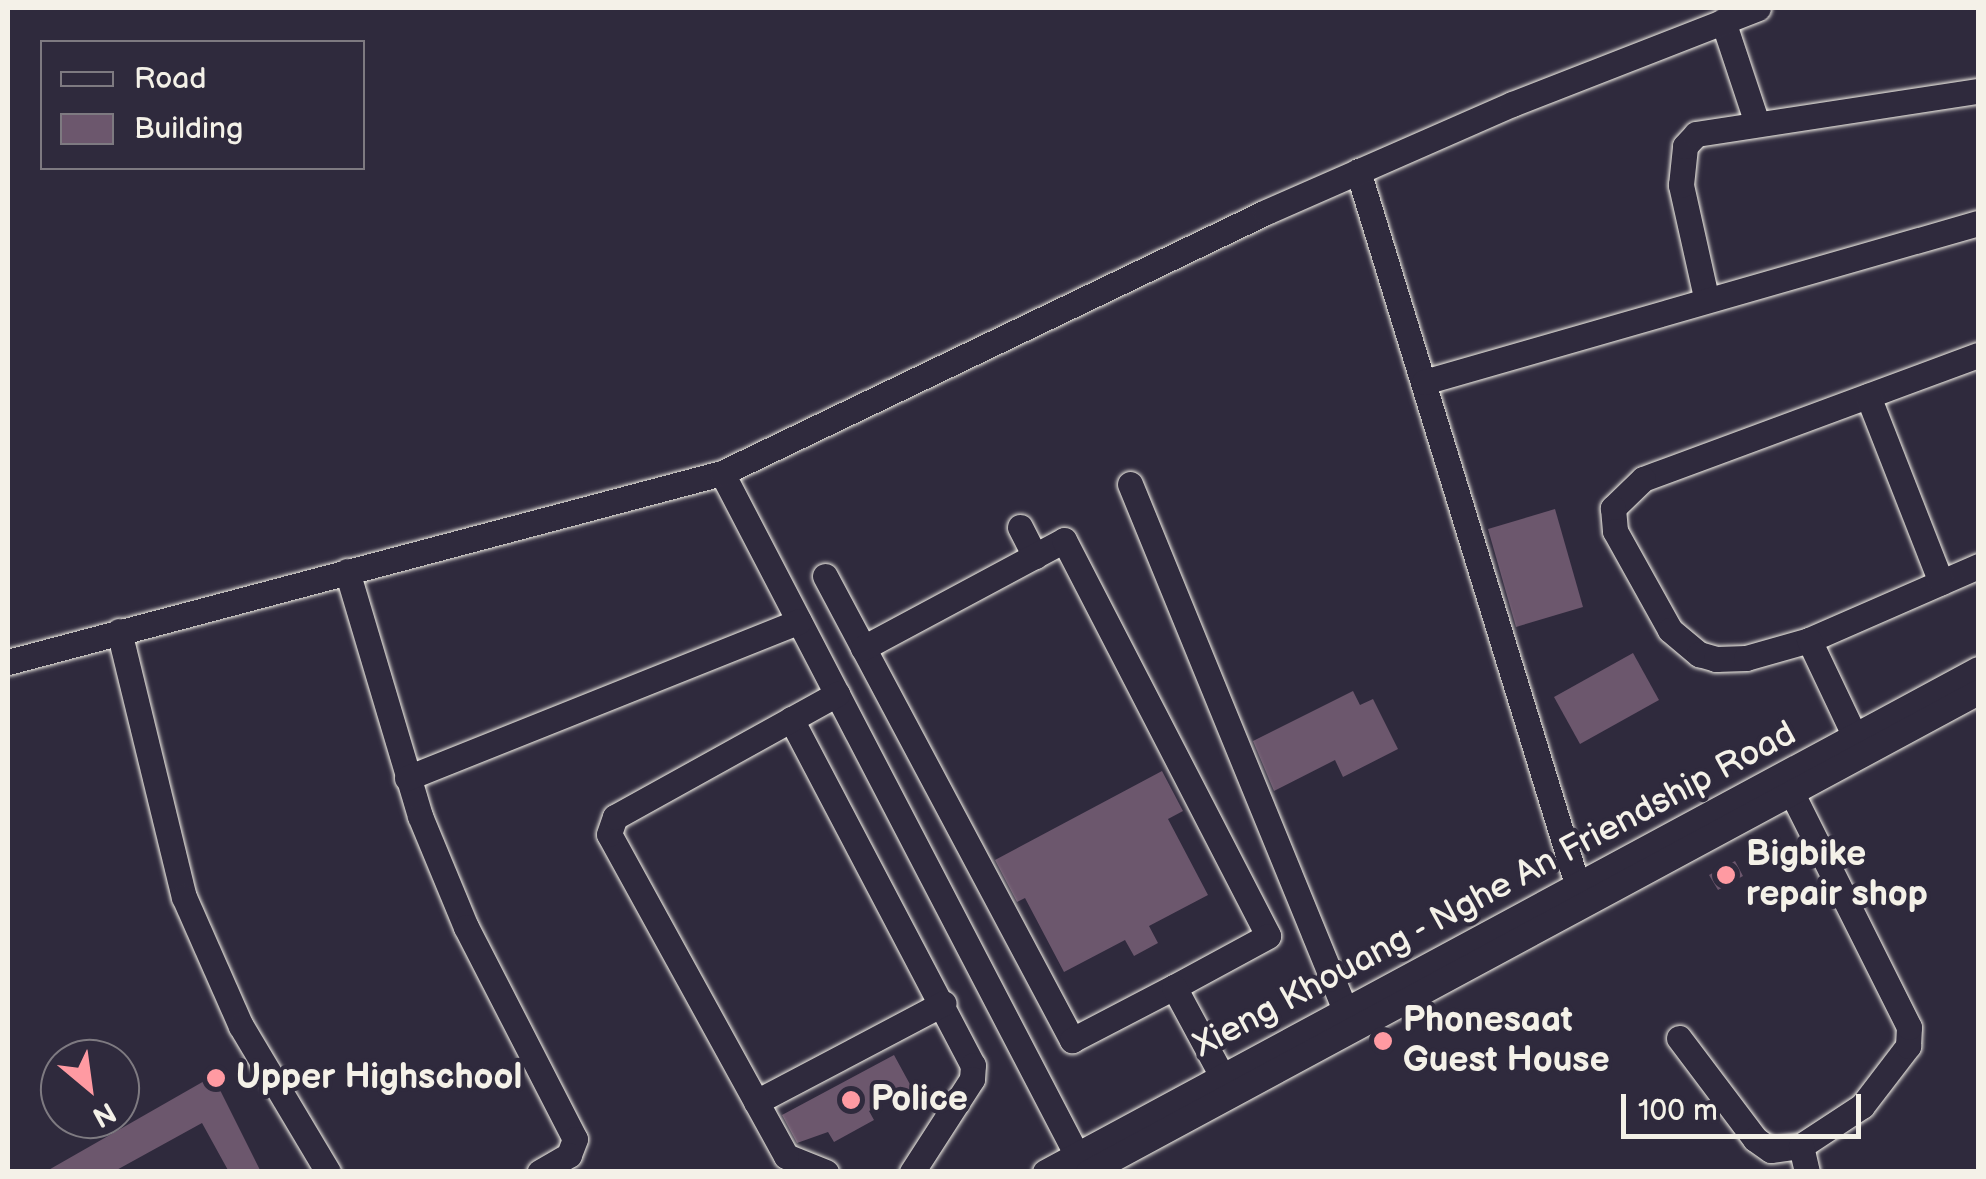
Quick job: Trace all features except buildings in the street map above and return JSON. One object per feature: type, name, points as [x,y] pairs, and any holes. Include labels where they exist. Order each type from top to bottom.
[{"type":"street","points":[[8,662],[722,473],[1358,171],[1758,8]]},
{"type":"street","points":[[1723,21],[1757,122]]},
{"type":"street","points":[[1706,297],[1681,185],[1685,146],[1711,127],[1978,91]]},
{"type":"street","points":[[1358,171],[1580,896]]},
{"type":"street","points":[[1424,382],[1706,297],[1978,223]]},
{"type":"street","points":[[1978,355],[1643,479],[1613,508],[1615,531],[1638,581],[1670,630],[1699,654],[1746,658],[1809,640],[1978,566]]},
{"type":"street","points":[[1868,396],[1941,582]]},
{"type":"street","points":[[722,473],[1083,1166]]},
{"type":"street","points":[[1130,484],[1345,1010]]},
{"type":"street","points":[[1020,527],[1035,556]]},
{"type":"street","points":[[825,576],[863,648],[1072,1040],[1268,936],[1064,540],[863,648]]},
{"type":"street","points":[[347,571],[407,778],[466,927],[575,1139],[568,1155],[540,1172]]},
{"type":"street","points":[[407,778],[799,620]]},
{"type":"street","points":[[119,631],[184,897],[241,1026],[328,1172]]},
{"type":"street","points":[[1809,640],[1855,737]]},
{"type":"street","name":"Xieng Khouang - Nghe An Friendship Road","points":[[1044,1172],[1083,1166],[1580,896],[1978,670]]},
{"type":"street","name":"Xieng Khouang - Nghe An Friendship Road","points":[[1083,1166],[1222,1076],[1345,1010],[1792,793],[1978,692]]},
{"type":"street","points":[[826,1172],[786,1156],[610,834],[610,824],[837,694]]},
{"type":"street","points":[[791,719],[969,1050],[972,1079],[912,1172]]},
{"type":"street","points":[[1679,1038],[1754,1139],[1772,1150],[1804,1159],[1893,1074],[1908,1046],[1909,1027],[1792,793]]},
{"type":"street","points":[[1174,987],[1222,1076]]},
{"type":"street","points":[[756,1102],[944,1004]]},
{"type":"place","name":"Bigbike repair shop","points":[[1726,875]]},
{"type":"place","name":"Phonesaat Guest House","points":[[1383,1041]]},
{"type":"place","name":"Upper Highschool","points":[[216,1078]]},
{"type":"place","name":"Police","points":[[851,1100]]}]
